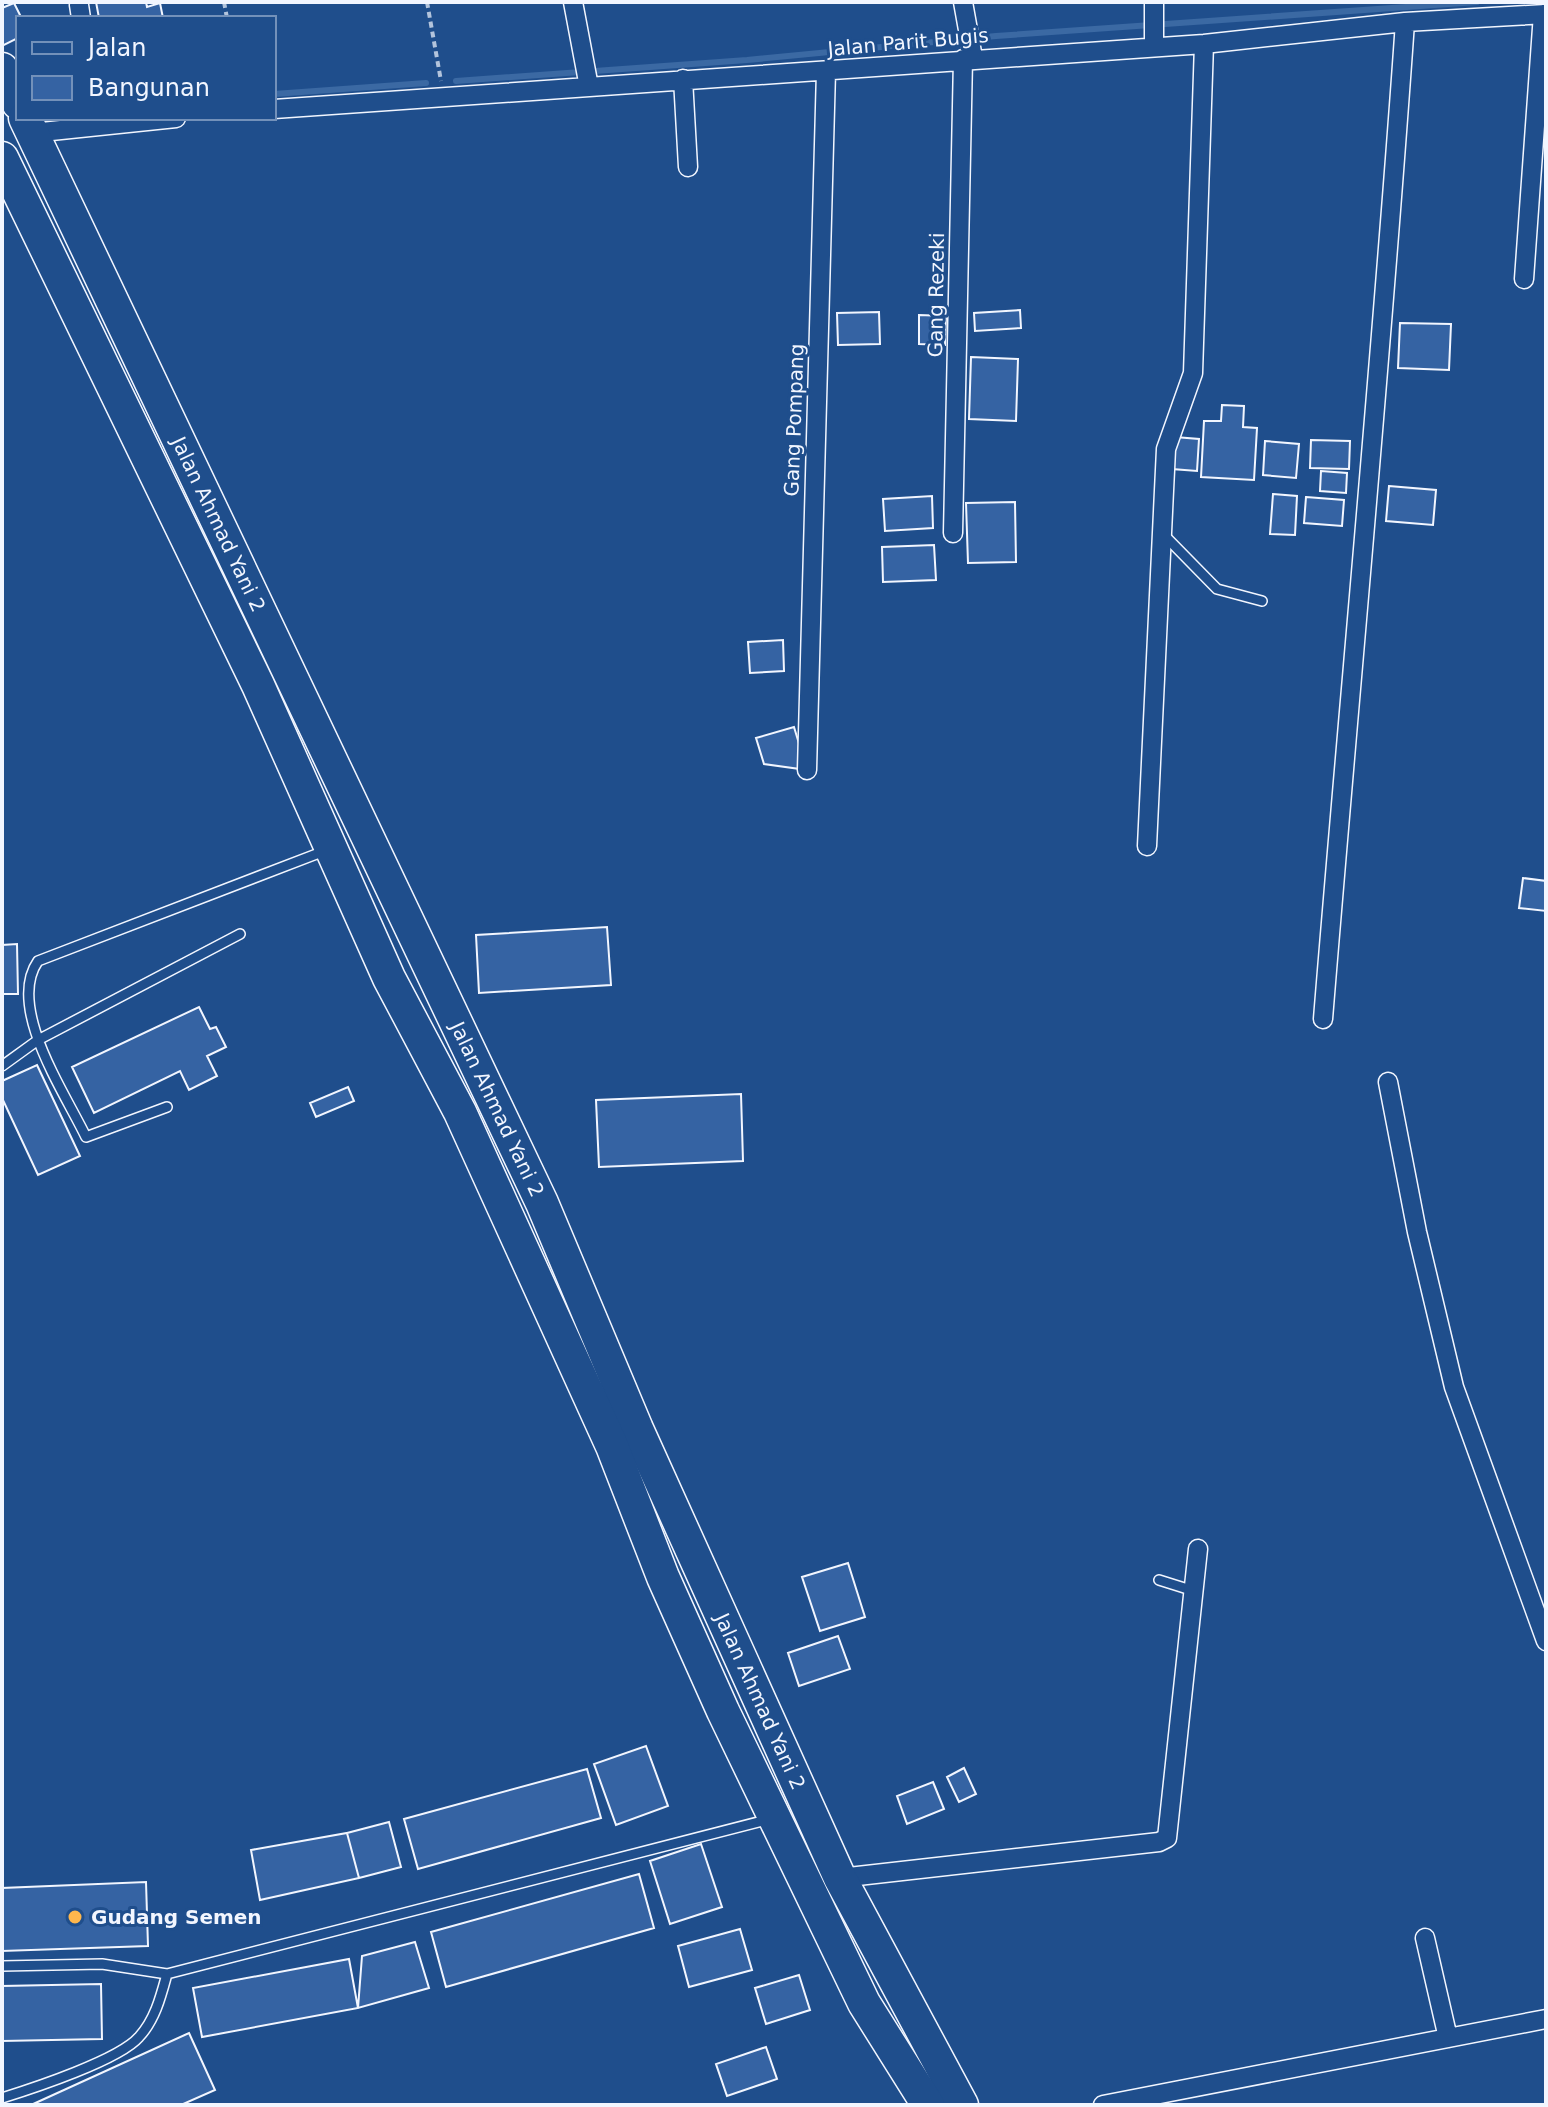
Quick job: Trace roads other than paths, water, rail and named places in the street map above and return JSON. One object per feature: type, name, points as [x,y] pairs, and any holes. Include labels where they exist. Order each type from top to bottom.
[{"type":"highway","points":[[2,69],[16,99]]},
{"type":"highway","name":"Jalan Ahmad Yani 2","points":[[28,126],[542,1203],[637,1429],[840,1878],[962,2105]]},
{"type":"highway","name":"Jalan Ahmad Yani 2","points":[[2,158],[258,685],[389,978],[478,1151],[612,1446],[663,1577],[723,1711],[778,1817],[864,2003],[928,2105]]},
{"type":"highway","points":[[131,424],[163,412]]},
{"type":"street","points":[[573,2],[589,87]]},
{"type":"street","name":"Gang Rezeki","points":[[953,533],[968,59],[963,2]]},
{"type":"street","points":[[1154,2],[1154,47]]},
{"type":"street","name":"Jalan Parit Bugis","points":[[276,109],[1204,44],[1512,8],[1545,14]]},
{"type":"street","points":[[1524,279],[1545,14]]},
{"type":"street","points":[[1323,1019],[1354,637],[1378,408],[1405,22]]},
{"type":"street","points":[[1147,846],[1166,449],[1193,373],[1204,44]]},
{"type":"street","name":"Gang Pompang","points":[[807,770],[826,71]]},
{"type":"street","points":[[683,79],[688,167]]},
{"type":"street","points":[[28,126],[139,120]]},
{"type":"street","points":[[1388,1082],[1417,1232],[1454,1387],[1546,1641]]},
{"type":"street","points":[[840,1878],[1067,1853],[1167,1838],[1198,1549]]},
{"type":"street","points":[[1425,1938],[1448,2038]]},
{"type":"street","points":[[1103,2105],[1546,2019]]},
{"type":"lane","points":[[1162,532],[1217,589],[1262,601]]},
{"type":"lane","points":[[167,1107],[86,1137],[32,1027],[27,982],[38,961],[332,848]]},
{"type":"lane","points":[[2,1066],[38,1040],[240,934]]},
{"type":"lane","points":[[1159,1580],[1194,1591]]},
{"type":"lane","points":[[2,1966],[102,1964],[167,1974],[778,1817]]},
{"type":"lane","points":[[2,2098],[81,2068],[138,2039],[158,2005],[167,1974]]},
{"type":"waterway","points":[[456,81],[747,60],[996,36],[1477,2]]},
{"type":"waterway","points":[[276,94],[426,83]]},
{"type":"place","name":"Gudang Semen","points":[[75,1917]]}]
